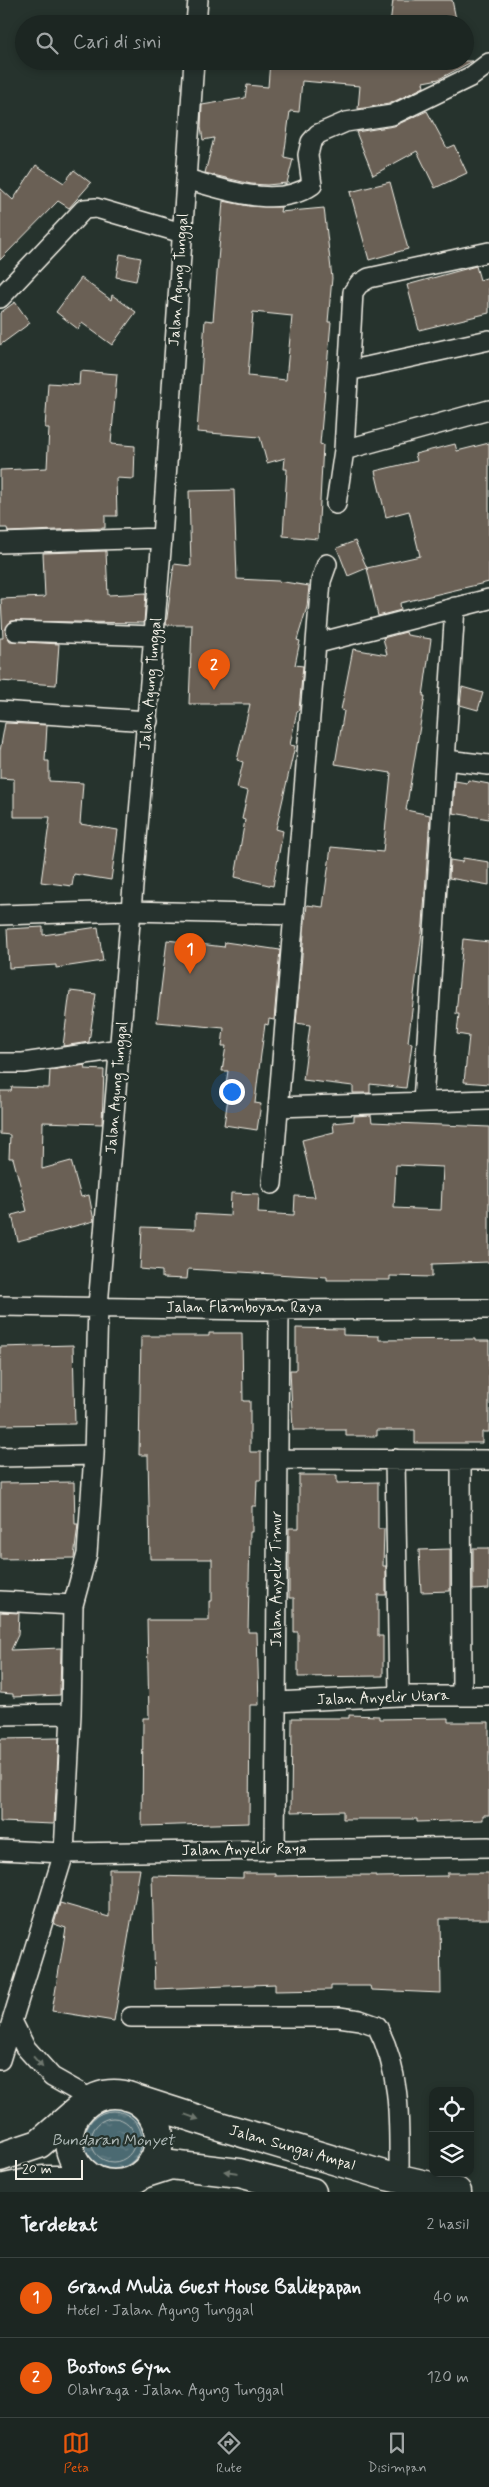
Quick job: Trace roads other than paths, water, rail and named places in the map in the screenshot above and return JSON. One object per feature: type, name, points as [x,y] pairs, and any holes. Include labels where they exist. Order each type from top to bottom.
[{"type":"main road","points":[[0,2157],[39,2144],[85,2104],[110,2094],[129,2096],[144,2106],[155,2120],[159,2137],[157,2154],[133,2183]]},
{"type":"main road","name":"Jalan Sungai Ampal","points":[[129,2096],[224,2128],[399,2178],[457,2192]]},
{"type":"main road","points":[[85,2104],[71,2124],[68,2140],[71,2156],[80,2170],[95,2186]]},
{"type":"main road","points":[[0,2189],[43,2180],[95,2186],[133,2183],[172,2165],[239,2173],[312,2192]]},
{"type":"street","points":[[197,15],[198,0]]},
{"type":"street","points":[[186,179],[257,197],[280,196],[306,190],[312,185],[308,155],[310,142],[318,134],[346,122],[392,115],[472,76],[489,64]]},
{"type":"street","name":"Jalan Agung Tunggal","points":[[0,2060],[64,1853],[71,1714],[73,1605],[86,1554],[94,1455],[98,1306],[148,721],[193,70]]},
{"type":"street","points":[[0,298],[84,209],[96,208],[182,233]]},
{"type":"street","points":[[336,504],[344,450],[353,292],[358,284],[370,278],[489,252]]},
{"type":"street","points":[[348,370],[489,340]]},
{"type":"street","points":[[344,450],[489,410]]},
{"type":"street","points":[[0,543],[162,538]]},
{"type":"street","points":[[272,1184],[318,643],[321,581],[327,564]]},
{"type":"street","points":[[318,643],[489,599]]},
{"type":"street","points":[[423,1102],[455,607]]},
{"type":"street","points":[[16,631],[154,636]]},
{"type":"street","points":[[0,710],[148,721]]},
{"type":"street","points":[[446,760],[489,765]]},
{"type":"street","points":[[0,914],[131,911],[294,916]]},
{"type":"street","points":[[0,1064],[23,1063],[120,1049]]},
{"type":"street","points":[[278,1107],[489,1100]]},
{"type":"street","name":"Jalan Flamboyan Raya","points":[[0,1306],[489,1309]]},
{"type":"street","name":"Jalan Anyelir Timur","points":[[275,1850],[278,1309]]},
{"type":"street","points":[[0,1456],[94,1455]]},
{"type":"street","points":[[278,1459],[489,1460]]},
{"type":"street","points":[[395,1459],[399,1696]]},
{"type":"street","points":[[461,1460],[462,1696]]},
{"type":"street","points":[[0,1601],[73,1605]]},
{"type":"street","name":"Jalan Anyelir Utara","points":[[276,1702],[399,1696],[489,1696]]},
{"type":"street","points":[[0,1715],[71,1714]]},
{"type":"street","name":"Jalan Anyelir Raya","points":[[0,1850],[64,1853],[489,1847]]},
{"type":"street","points":[[131,2017],[339,2017],[360,2020],[377,2026],[389,2048],[399,2105],[399,2178]]},
{"type":"street","points":[[12,2021],[25,2047],[52,2077],[85,2104]]},
{"type":"water","name":"Bundaran Monyet","points":[[113,2100],[128,2103],[141,2112],[150,2125],[153,2140],[150,2155],[141,2168],[128,2177],[113,2180],[98,2177],[85,2168],[76,2155],[73,2140],[76,2125],[85,2112],[98,2103]]},
{"type":"place","name":"Bostons Gym","points":[[214,690]]},
{"type":"place","name":"Grand Mulia Guest House Balikpapan","points":[[190,974]]}]
